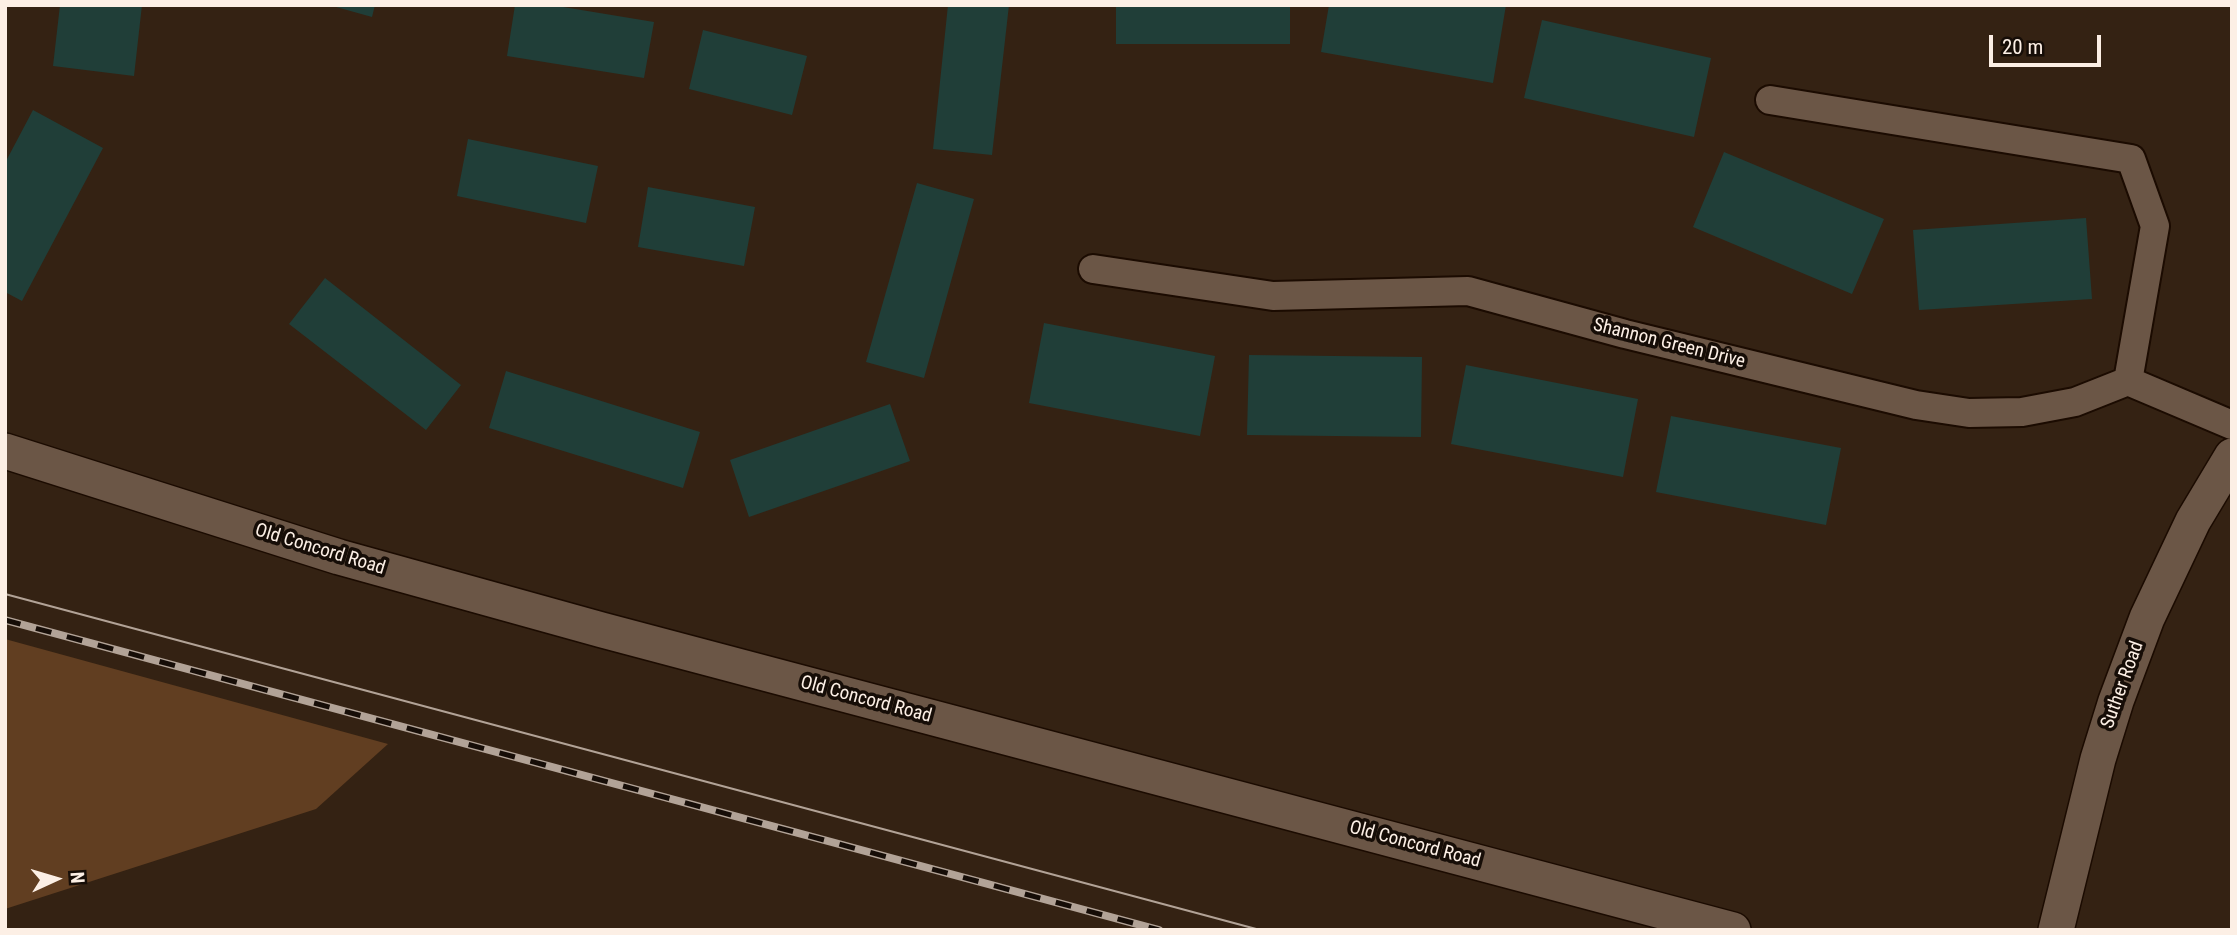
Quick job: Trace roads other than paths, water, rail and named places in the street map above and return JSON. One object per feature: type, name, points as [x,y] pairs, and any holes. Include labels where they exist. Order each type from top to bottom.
[{"type":"street","points":[[1770,100],[2132,159],[2155,226],[2128,381],[2232,425]]},
{"type":"street","name":"Shannon Green Drive","points":[[1093,269],[1273,296],[1468,291],[1665,344],[1916,405],[1969,413],[2022,412],[2075,402],[2128,381]]},
{"type":"street","name":"Old Concord Road","points":[[5,451],[392,572],[1733,930]]},
{"type":"street","name":"Suther Road","points":[[2056,930],[2098,760],[2116,701],[2147,618],[2193,521],[2232,456]]},
{"type":"tram line","points":[[5,594],[1260,930]]},
{"type":"railway","points":[[5,620],[1159,930]]}]
